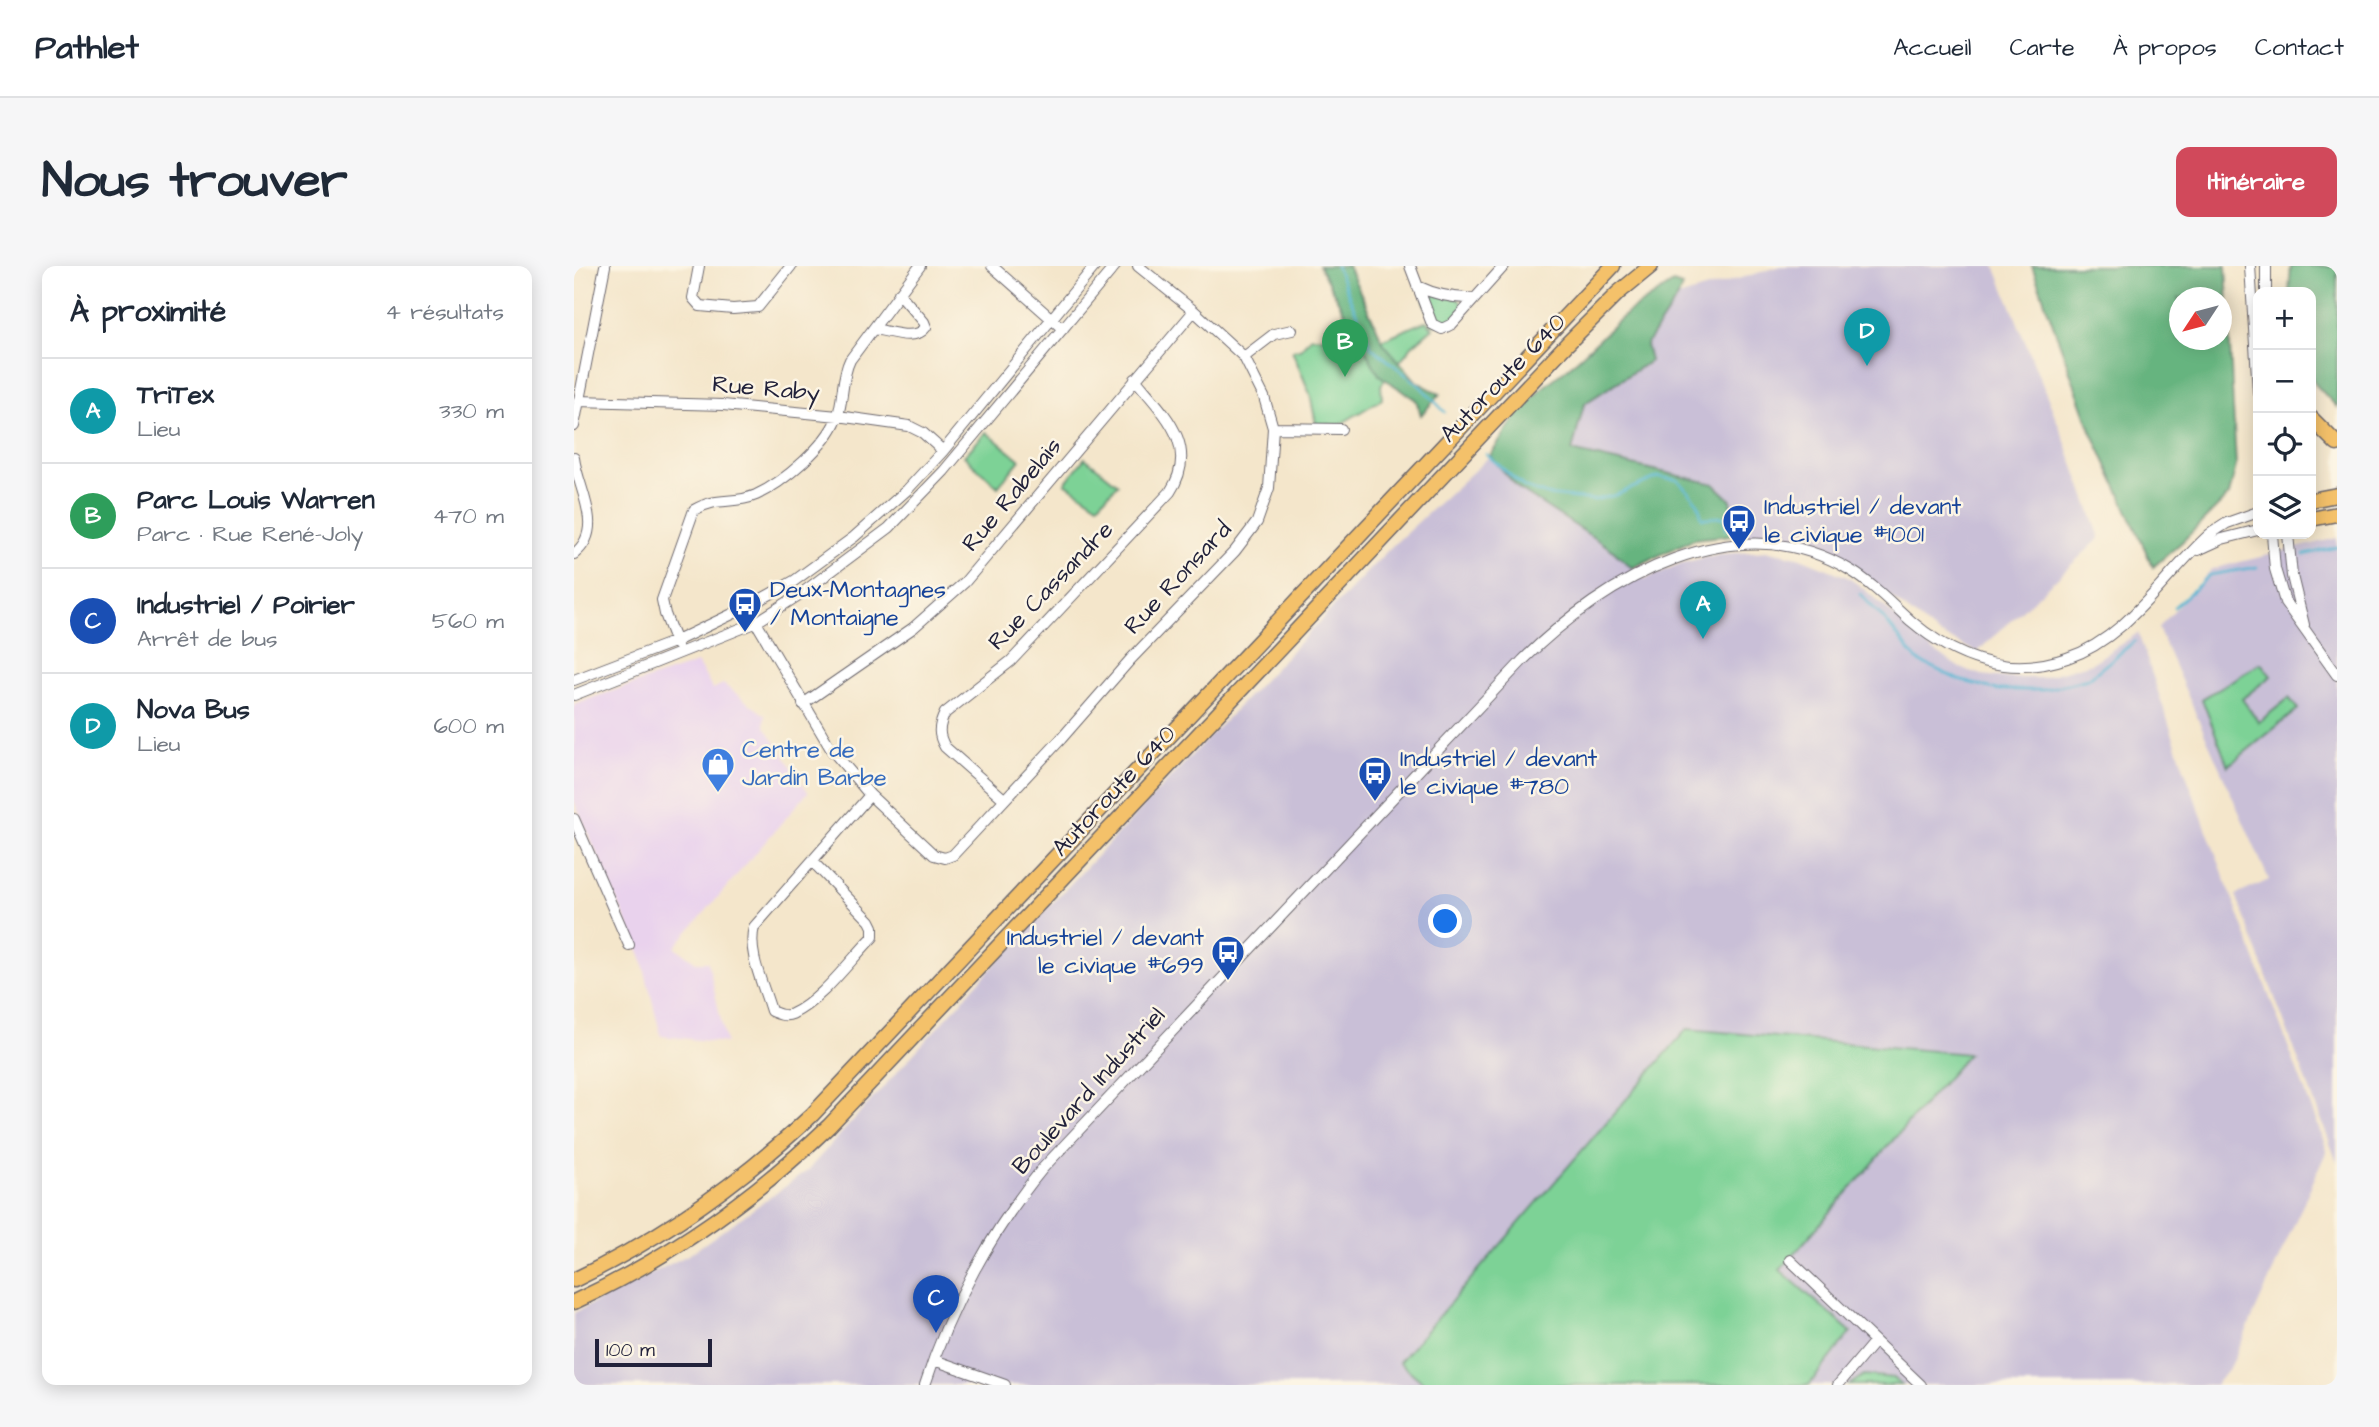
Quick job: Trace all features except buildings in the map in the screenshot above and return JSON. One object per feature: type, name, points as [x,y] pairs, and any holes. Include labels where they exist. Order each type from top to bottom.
[{"type":"highway","name":"Autoroute 640","points":[[574,1280],[646,1242],[700,1207],[760,1161],[812,1115],[1613,266]]},
{"type":"highway","name":"Autoroute 640","points":[[574,1301],[638,1269],[706,1227],[772,1178],[829,1126],[1567,344],[1618,293],[1651,266]]},
{"type":"highway","points":[[2316,423],[2337,444]]},
{"type":"highway","points":[[2316,499],[2337,495]]},
{"type":"highway","points":[[2316,518],[2337,514]]},
{"type":"street","points":[[574,426],[605,266]]},
{"type":"street","points":[[699,266],[693,298],[700,306],[733,309],[758,307],[791,266]]},
{"type":"street","points":[[680,654],[662,600],[694,510],[708,502],[745,500],[765,491],[817,451],[838,416],[845,371],[920,266]]},
{"type":"street","points":[[992,266],[1063,328]]},
{"type":"street","points":[[574,680],[676,641],[747,607],[794,581],[853,537],[907,490],[943,451],[1095,266]]},
{"type":"street","points":[[574,695],[755,623],[802,593],[889,528],[944,471],[1115,266]]},
{"type":"street","name":"Rue Ronsard","points":[[870,795],[934,855],[945,858],[953,855],[1061,739],[1129,660],[1236,551],[1257,522],[1269,488],[1273,428],[1264,397],[1244,357],[1194,311],[1138,266]]},
{"type":"street","points":[[1410,266],[1432,324],[1443,329],[1452,324],[1504,266]]},
{"type":"street","points":[[2250,266],[2255,350]]},
{"type":"street","points":[[2266,266],[2266,287]]},
{"type":"street","points":[[1417,286],[1434,294],[1459,299],[1475,298]]},
{"type":"street","points":[[874,328],[916,336],[924,332],[924,322],[899,293]]},
{"type":"street","name":"Rue Rabelais","points":[[803,704],[913,628],[965,582],[1194,311]]},
{"type":"street","points":[[1244,357],[1273,334],[1292,330]]},
{"type":"street","name":"Rue Cassandre","points":[[1004,799],[946,747],[940,737],[939,724],[944,713],[1011,661],[1170,492],[1178,480],[1183,464],[1173,425],[1135,379]]},
{"type":"street","name":"Rue Raby","points":[[578,401],[723,405],[838,416],[909,426],[923,433],[943,451]]},
{"type":"street","points":[[1273,428],[1341,429]]},
{"type":"street","points":[[574,458],[590,516],[584,545],[574,554]]},
{"type":"street","name":"Boulevard Industriel","points":[[925,1385],[962,1298],[988,1248],[1023,1193],[1054,1156],[1530,653],[1572,617],[1604,595],[1651,568],[1702,550],[1750,544],[1789,548],[1823,557],[1849,569],[1924,631],[1957,652],[1991,664],[2025,667],[2068,658],[2102,641],[2121,626],[2219,527],[2253,514]]},
{"type":"street","name":"Boulevard Industriel","points":[[2188,556],[2225,538],[2253,531]]},
{"type":"street","points":[[2273,539],[2282,593],[2292,614],[2337,675]]},
{"type":"street","points":[[2289,539],[2297,602],[2312,641]]},
{"type":"street","points":[[747,607],[831,749],[870,795],[754,927],[751,939],[771,1011],[778,1015],[790,1015],[814,1000],[873,937],[870,921],[813,863]]},
{"type":"street","points":[[574,819],[629,945]]},
{"type":"street","points":[[1790,1260],[1922,1385]]},
{"type":"street","points":[[1838,1385],[1875,1340]]},
{"type":"street","points":[[934,1360],[1005,1385]]},
{"type":"shaded area","points":[[1781,266],[1995,266],[2063,436],[2100,538],[1977,652],[1937,633],[1840,558],[1776,539],[1732,535],[1731,500],[1572,451],[1584,404],[1649,361],[1646,345],[1678,297]]},
{"type":"shaded area","points":[[1490,456],[1519,489],[1611,549],[1645,579],[1682,563],[1719,554],[1769,551],[1798,557],[1847,577],[1931,649],[1960,668],[1982,675],[2041,678],[2092,663],[2138,633],[2188,780],[2327,1150],[2231,1366],[2215,1385],[574,1385],[574,1313],[690,1254],[807,1171],[999,960],[1191,756],[1391,547]]},
{"type":"shaded area","points":[[2337,538],[2337,1162],[2236,895],[2269,880],[2158,628],[2212,569]]},
{"type":"shaded area","points":[[697,663],[713,689],[723,684],[765,715],[764,725],[808,792],[675,947],[696,962],[708,962],[726,1043],[661,1036],[641,955],[574,801],[574,704]]},
{"type":"green space","points":[[1319,266],[1348,266],[1384,344],[1417,382],[1440,394],[1421,415],[1416,400],[1379,375]]},
{"type":"green space","points":[[2032,266],[2226,266],[2227,287],[2169,287],[2169,350],[2230,350],[2236,466],[2229,495],[2153,567],[2091,430]]},
{"type":"green space","points":[[2291,266],[2337,266],[2337,407],[2316,385],[2316,287],[2289,287]]},
{"type":"green space","points":[[1673,283],[1682,286],[1678,297],[1646,345],[1650,361],[1584,404],[1572,451],[1714,484],[1731,500],[1732,535],[1694,539],[1632,568],[1611,549],[1519,489],[1490,456],[1518,413],[1541,389],[1627,313]]},
{"type":"green space","points":[[1434,294],[1459,299],[1464,306],[1452,324],[1432,324],[1424,299]]},
{"type":"green space","points":[[1426,321],[1433,328],[1412,346],[1381,385],[1382,399],[1339,425],[1316,424],[1310,394],[1292,350],[1300,349],[1311,337],[1379,341]]},
{"type":"green space","points":[[986,432],[1020,460],[998,487],[964,456]]},
{"type":"green space","points":[[1085,458],[1118,484],[1098,505],[1065,483]]},
{"type":"green space","points":[[2261,663],[2271,676],[2242,699],[2259,722],[2289,698],[2298,709],[2228,766],[2202,699]]},
{"type":"green space","points":[[1687,1029],[1968,1054],[1780,1270],[1851,1332],[1809,1385],[1426,1385],[1399,1362]]},
{"type":"green space","points":[[1864,1375],[1894,1378],[1901,1385],[1849,1385]]},
{"type":"waterway","points":[[1336,266],[1371,347],[1419,385],[1445,412]]},
{"type":"waterway","points":[[1486,454],[1524,487],[1547,495],[1594,500],[1616,495],[1658,477],[1678,480],[1698,503],[1702,518],[1725,517],[1726,530]]},
{"type":"waterway","points":[[2304,555],[2337,547]]},
{"type":"waterway","points":[[2174,607],[2210,575],[2257,567]]},
{"type":"waterway","points":[[1860,594],[1917,660],[1959,680],[1998,690],[2043,690],[2088,679],[2135,641]]},
{"type":"place","name":"Nova Bus","points":[[1867,366]]},
{"type":"place","name":"Parc Louis Warren","points":[[1345,377]]},
{"type":"place","name":"Industriel / devant le civique #1001","points":[[1739,551]]},
{"type":"place","name":"Deux-Montagnes / Montaigne","points":[[745,634]]},
{"type":"place","name":"TriTex","points":[[1703,639]]},
{"type":"place","name":"Centre de Jardin Barbe","points":[[718,794]]},
{"type":"place","name":"Industriel / devant le civique #780","points":[[1375,803]]},
{"type":"place","name":"Industriel / devant le civique #699","points":[[1228,982]]},
{"type":"place","name":"Industriel / Poirier","points":[[936,1333]]}]
